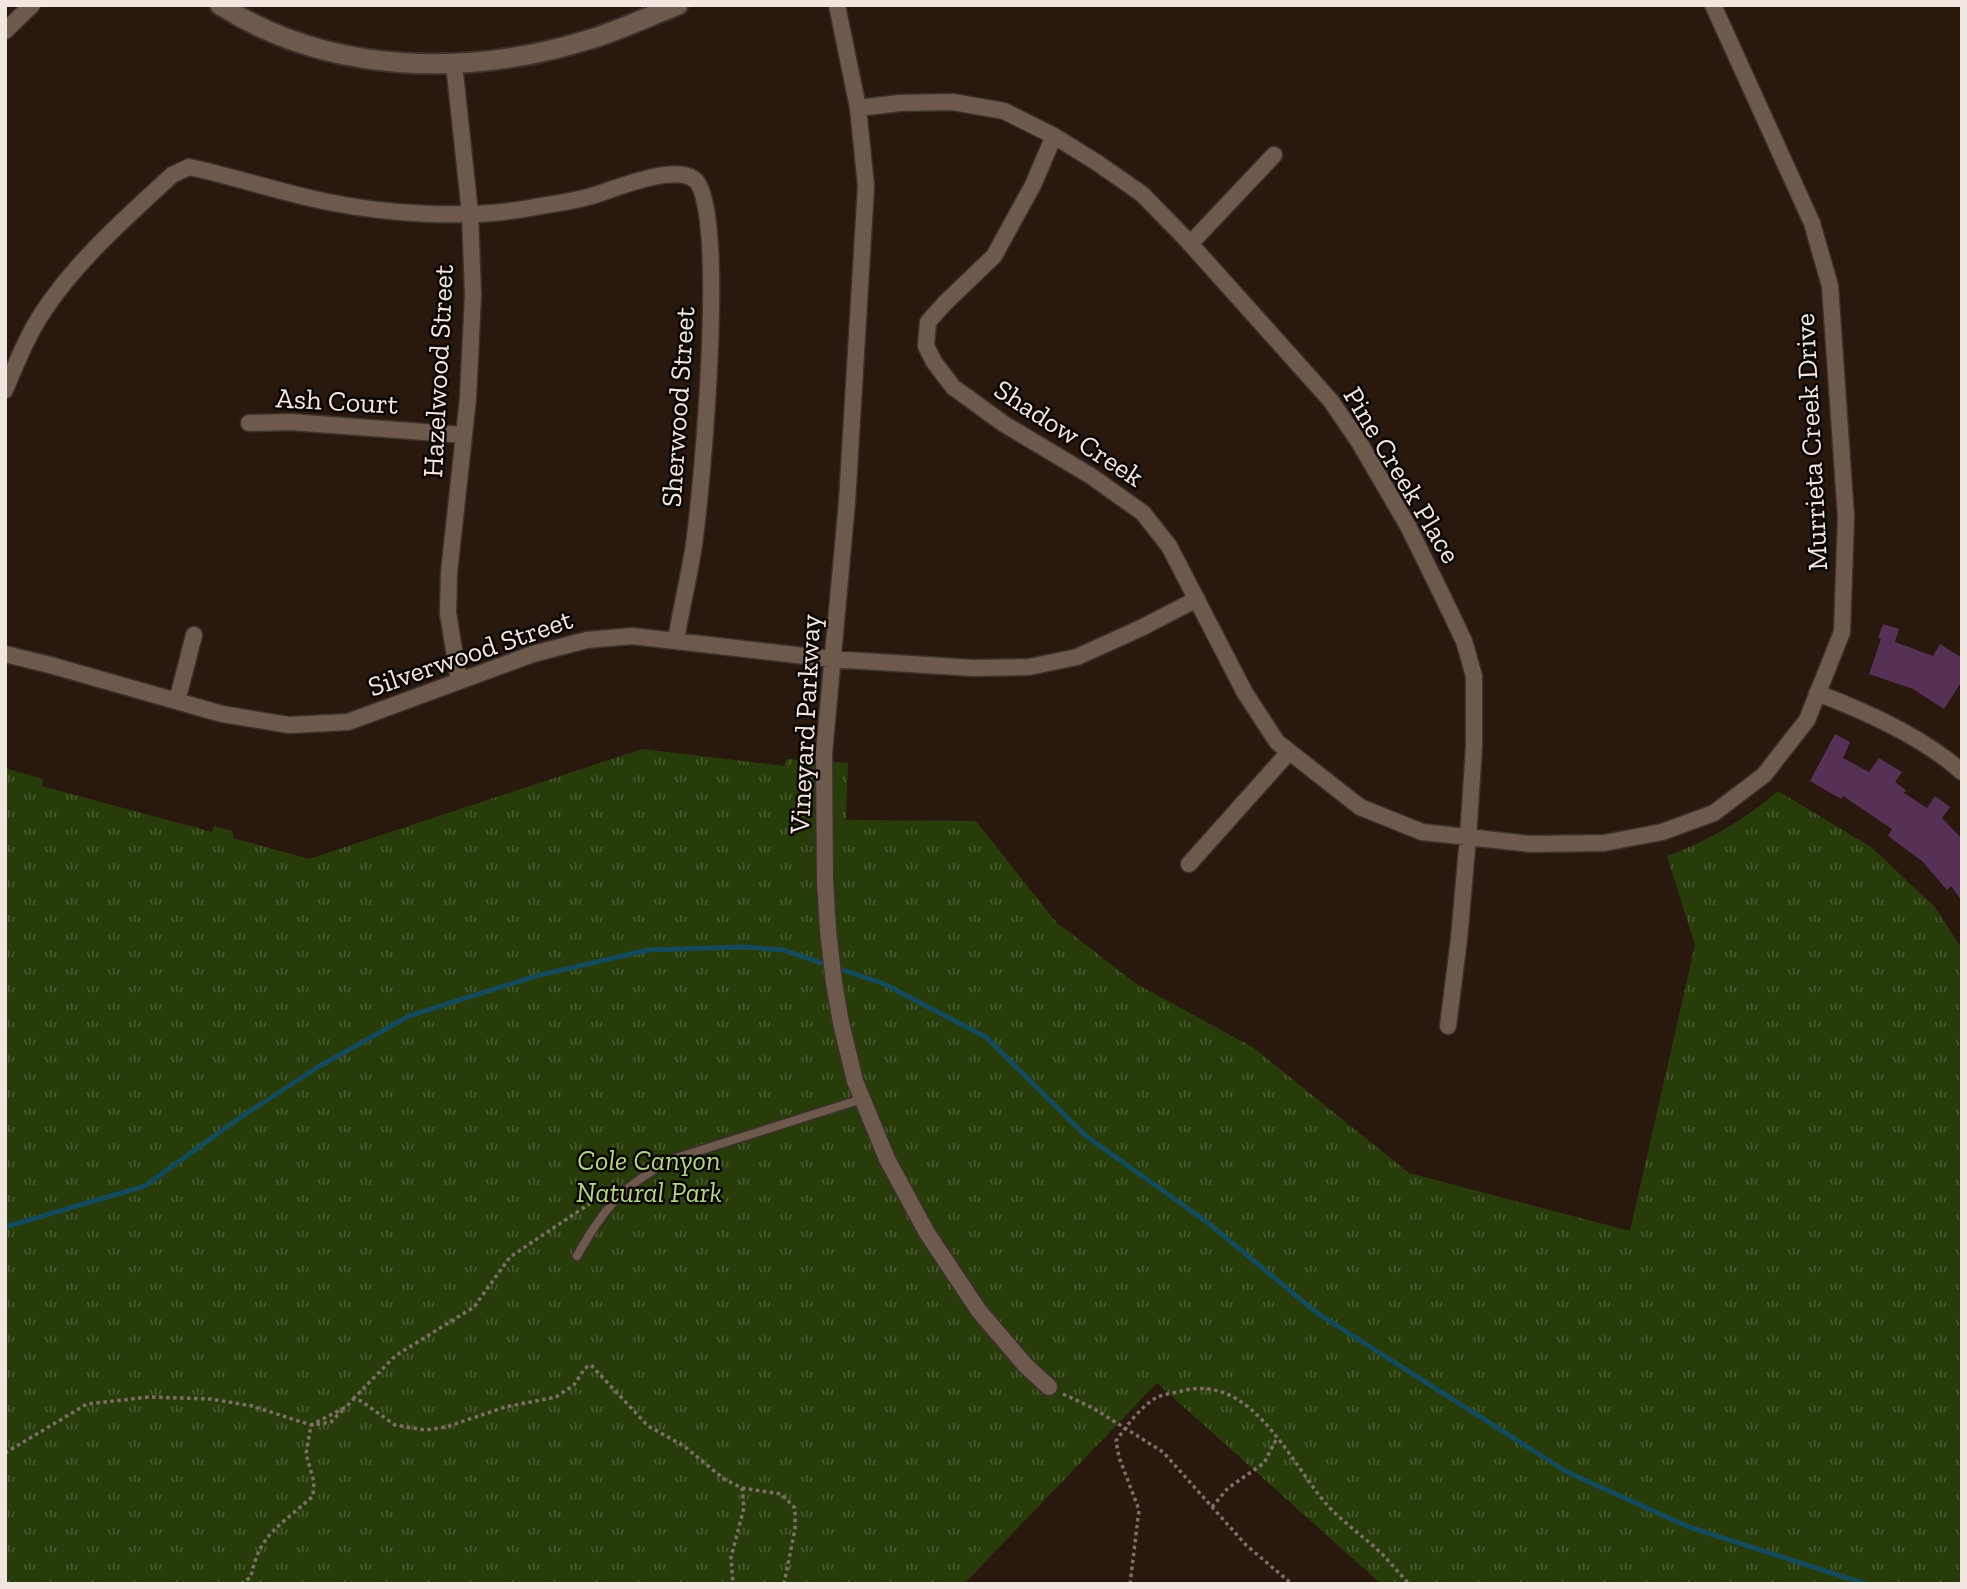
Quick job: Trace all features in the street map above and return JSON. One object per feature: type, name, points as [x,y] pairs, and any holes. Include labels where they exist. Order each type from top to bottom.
[{"type":"main road","points":[[220,5],[275,34],[319,50],[377,60],[454,64],[504,60],[595,38],[678,5]]},
{"type":"street","points":[[5,31],[32,5]]},
{"type":"street","name":"Vineyard Parkway","points":[[837,5],[858,108],[865,199],[847,502],[824,753],[828,930],[841,1023],[862,1099],[887,1159],[927,1233],[979,1311],[1026,1366],[1049,1387]]},
{"type":"street","name":"Murrieta Creek Drive","points":[[1468,837],[1530,844],[1604,843],[1662,832],[1714,813],[1765,775],[1807,720],[1842,632],[1846,517],[1830,286],[1812,223],[1713,5]]},
{"type":"street","name":"Hazelwood Street","points":[[454,64],[470,213],[473,295],[468,398],[449,586],[449,613],[458,681]]},
{"type":"street","name":"Pine Creek Place","points":[[858,108],[900,103],[953,102],[1004,111],[1054,136],[1096,162],[1142,194],[1191,244],[1331,401],[1345,421],[1408,526],[1464,641],[1474,676],[1474,747],[1468,837],[1460,939],[1448,1026]]},
{"type":"street","name":"Shadow Creek","points":[[1054,136],[1033,185],[994,256],[928,322],[926,346],[934,362],[953,387],[1004,424],[1091,476],[1143,513],[1169,546],[1245,693],[1277,742],[1360,807],[1422,832],[1468,837]]},
{"type":"street","points":[[1191,244],[1274,155]]},
{"type":"street","points":[[5,390],[42,313],[75,271],[172,175],[190,167],[328,202],[369,209],[411,213],[470,213]]},
{"type":"street","name":"Sherwood Street","points":[[470,213],[506,212],[590,197],[641,180],[673,174],[694,179],[704,192],[709,218],[712,286],[699,500],[693,552],[676,640]]},
{"type":"street","name":"Ash Court","points":[[249,423],[291,422],[464,435]]},
{"type":"street","name":"Silverwood Street","points":[[5,654],[222,713],[279,724],[325,724],[348,722],[533,654],[587,640],[632,636],[831,659],[973,668],[1029,667],[1077,657],[1197,599]]},
{"type":"street","points":[[177,701],[194,635]]},
{"type":"street","points":[[1817,694],[1853,707],[1899,730],[1951,762],[1962,772]]},
{"type":"street","points":[[1189,864],[1289,752]]},
{"type":"lane","points":[[577,1256],[596,1222],[625,1190],[650,1171],[676,1158],[862,1099]]},
{"type":"path","points":[[5,1453],[87,1404],[149,1397],[211,1399],[238,1403],[311,1425],[331,1422],[395,1356],[474,1307],[510,1257],[602,1196]]},
{"type":"path","points":[[354,1399],[362,1401],[395,1425],[425,1430],[446,1427],[505,1407],[556,1397],[573,1385],[584,1368],[590,1366],[648,1426],[684,1446],[724,1479],[742,1488],[781,1494],[795,1508],[795,1529],[784,1584]]},
{"type":"path","points":[[1049,1387],[1093,1408],[1163,1452],[1245,1545],[1292,1584]]},
{"type":"path","points":[[1130,1584],[1139,1510],[1119,1457],[1116,1441],[1125,1427],[1154,1398],[1187,1390],[1217,1389],[1252,1409],[1326,1504],[1380,1552],[1409,1584]]},
{"type":"path","points":[[241,1584],[251,1577],[254,1558],[267,1535],[313,1496],[314,1482],[306,1454],[311,1425]]},
{"type":"path","points":[[1212,1507],[1228,1488],[1264,1463],[1277,1438]]},
{"type":"path","points":[[733,1584],[731,1558],[744,1508],[742,1488]]},
{"type":"green space","name":"Cole Canyon Natural Park","points":[[642,749],[785,766],[787,759],[848,763],[846,820],[976,821],[1055,921],[1135,983],[1254,1048],[1409,1173],[1630,1231],[1695,945],[1667,856],[1726,828],[1778,791],[1871,847],[1934,906],[1962,949],[1962,1584],[1381,1584],[1157,1383],[964,1584],[5,1584],[5,768],[43,779],[42,786],[212,832],[214,826],[233,831],[233,838],[309,859]]},
{"type":"building","points":[[1883,624],[1899,629],[1895,642],[1933,656],[1940,644],[1962,658],[1962,681],[1944,709],[1913,689],[1869,674],[1881,639],[1878,638]]},
{"type":"building","points":[[1835,734],[1850,742],[1843,758],[1869,772],[1879,758],[1902,772],[1895,782],[1906,790],[1904,793],[1927,808],[1935,796],[1950,807],[1942,818],[1962,839],[1962,901],[1951,886],[1947,890],[1923,862],[1888,836],[1892,829],[1843,796],[1841,799],[1810,781]]},
{"type":"waterway","points":[[5,1227],[145,1186],[235,1121],[318,1067],[409,1016],[536,976],[648,950],[743,947],[783,950],[882,983],[986,1037],[1086,1136],[1207,1222],[1317,1313],[1567,1472],[1689,1527],[1866,1584]]}]
